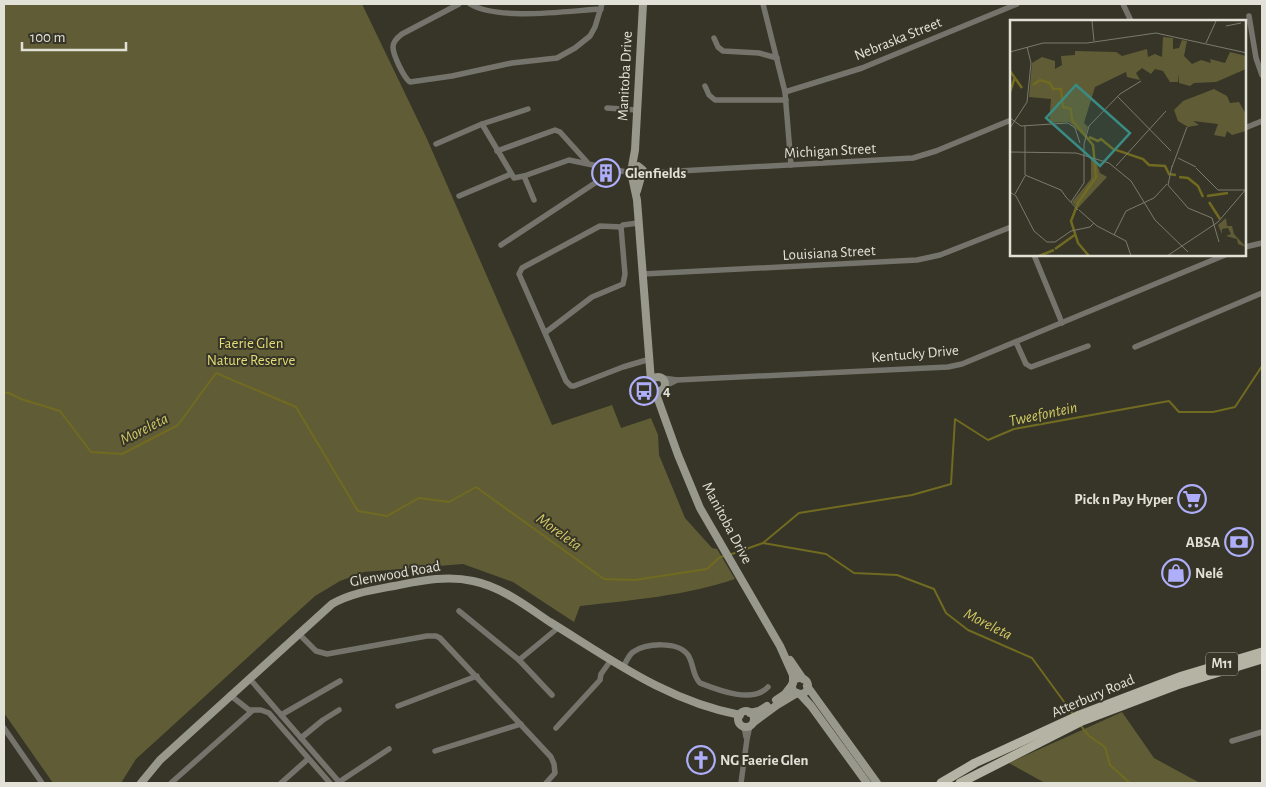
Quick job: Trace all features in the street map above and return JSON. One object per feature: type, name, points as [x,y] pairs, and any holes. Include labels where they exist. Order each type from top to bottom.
[{"type":"main road","name":"Atterbury Road","points":[[941,783],[975,763],[1182,676],[1262,652]]},
{"type":"main road","name":"Atterbury Road","points":[[1097,711],[1262,659]]},
{"type":"main road","name":"Atterbury Road","points":[[960,783],[1055,730]]},
{"type":"street","points":[[459,4],[402,34],[394,41],[393,49],[404,77],[410,82],[452,76],[512,63],[557,58],[575,48],[590,36],[601,7],[520,13],[489,11],[470,4]]},
{"type":"street","name":"Manitoba Drive","points":[[637,172],[635,150],[644,4]]},
{"type":"street","points":[[763,4],[785,92],[791,165]]},
{"type":"street","name":"Nebraska Street","points":[[785,92],[862,68],[1018,4]]},
{"type":"street","points":[[1123,4],[1130,20]]},
{"type":"street","points":[[1248,16],[1256,58],[1262,75]]},
{"type":"street","points":[[714,38],[718,47],[723,51],[759,54],[776,58]]},
{"type":"street","points":[[706,86],[709,95],[715,100],[786,100]]},
{"type":"street","points":[[607,108],[637,110]]},
{"type":"street","points":[[436,144],[482,124],[528,109]]},
{"type":"street","name":"Michigan Street","points":[[524,176],[569,160],[637,172],[913,158],[936,151],[1010,120]]},
{"type":"street","points":[[1246,128],[1262,121]]},
{"type":"street","points":[[482,124],[511,174],[517,178],[524,176],[534,200]]},
{"type":"street","points":[[498,151],[555,130],[560,132],[588,163]]},
{"type":"street","points":[[501,244],[598,181],[602,166]]},
{"type":"street","points":[[637,172],[636,194],[651,386],[655,391],[660,391],[663,383]]},
{"type":"street","points":[[459,196],[511,174]]},
{"type":"street","points":[[638,223],[621,227],[600,226],[520,270],[519,276],[546,332],[566,381],[571,386],[650,359]]},
{"type":"street","name":"Louisiana Street","points":[[643,274],[917,260],[940,255],[1010,226]]},
{"type":"street","points":[[546,332],[587,300],[623,284],[625,274],[621,227]]},
{"type":"street","points":[[1246,247],[1262,243]]},
{"type":"street","points":[[1034,256],[1062,323]]},
{"type":"street","name":"Kentucky Drive","points":[[663,383],[676,380],[948,367],[966,363],[1223,256]]},
{"type":"street","points":[[1135,348],[1262,293]]},
{"type":"street","points":[[1016,342],[1026,364],[1031,367],[1088,346]]},
{"type":"street","points":[[650,359],[652,366],[663,383]]},
{"type":"street","points":[[652,380],[656,377],[663,383]]},
{"type":"street","name":"Manitoba Drive","points":[[662,407],[663,383]]},
{"type":"street","name":"Manitoba Drive","points":[[655,391],[678,455],[700,508],[780,646],[877,783]]},
{"type":"street","name":"Glenwood Road","points":[[144,781],[160,760],[328,607],[350,596],[432,579],[471,580],[493,587],[514,598],[623,668],[655,686],[745,722]]},
{"type":"street","points":[[459,611],[519,660],[552,695]]},
{"type":"street","points":[[519,660],[559,627]]},
{"type":"street","points":[[298,633],[316,651],[327,654],[436,636],[444,641],[554,761],[555,773],[546,783]]},
{"type":"street","points":[[623,668],[630,655],[638,649],[655,646],[674,646],[689,656],[696,678],[700,683],[749,696],[762,693],[768,688]]},
{"type":"street","name":"Manitoba Drive","points":[[780,646],[793,675],[792,684]]},
{"type":"street","points":[[556,728],[600,680],[600,674],[611,660]]},
{"type":"street","points":[[398,706],[477,676]]},
{"type":"street","points":[[249,678],[339,782],[389,749]]},
{"type":"street","points":[[796,679],[805,682],[806,691],[798,693],[745,722],[754,716],[750,713],[759,711],[785,694],[796,679]]},
{"type":"street","points":[[281,714],[340,681]]},
{"type":"street","points":[[792,684],[793,690],[811,706],[866,783]]},
{"type":"street","points":[[230,695],[245,708],[252,711],[261,710],[269,713],[330,783]]},
{"type":"street","points":[[301,738],[322,720],[339,710]]},
{"type":"street","points":[[172,783],[252,711]]},
{"type":"street","points":[[741,783],[746,740],[745,722]]},
{"type":"street","points":[[435,751],[521,724]]},
{"type":"street","points":[[4,728],[42,783]]},
{"type":"street","points":[[1232,741],[1262,732]]},
{"type":"street","points":[[281,783],[308,759]]},
{"type":"green space","name":"Faerie Glen Nature Reserve","points":[[4,4],[362,4],[427,139],[552,425],[612,405],[621,428],[651,418],[658,435],[659,455],[685,518],[712,548],[717,549],[735,579],[697,590],[580,606],[574,622],[513,582],[463,564],[364,572],[340,581],[315,596],[136,759],[121,783],[53,783],[4,713]]},
{"type":"green space","points":[[1122,712],[1154,758],[1200,783],[1045,783],[1009,763]]},
{"type":"waterway","name":"Tweefontein","points":[[763,543],[799,513],[912,495],[951,484],[955,419],[988,440],[1014,429],[1169,401],[1179,412],[1213,412],[1235,407],[1262,366]]},
{"type":"waterway","name":"Moreleta","points":[[4,393],[9,393],[21,399],[60,411],[91,452],[122,454],[178,425],[216,373],[296,407],[358,511],[387,516],[419,498],[449,502],[476,487],[604,579],[635,580],[707,569],[720,557],[725,556]]},
{"type":"waterway","name":"Moreleta","points":[[729,555],[763,543],[826,554],[854,573],[897,575],[934,589],[946,613],[968,630],[1032,658],[1073,714]]},
{"type":"waterway","name":"Moreleta","points":[[1081,726],[1089,736],[1105,747],[1110,765],[1130,783]]},
{"type":"place","name":"Glenfields","points":[[606,173]]},
{"type":"place","name":"4","points":[[644,391]]},
{"type":"place","name":"Pick n Pay Hyper","points":[[1192,499]]},
{"type":"place","name":"ABSA","points":[[1239,542]]},
{"type":"place","name":"Nelé","points":[[1176,573]]},
{"type":"place","name":"NG Faerie Glen","points":[[701,760]]}]
